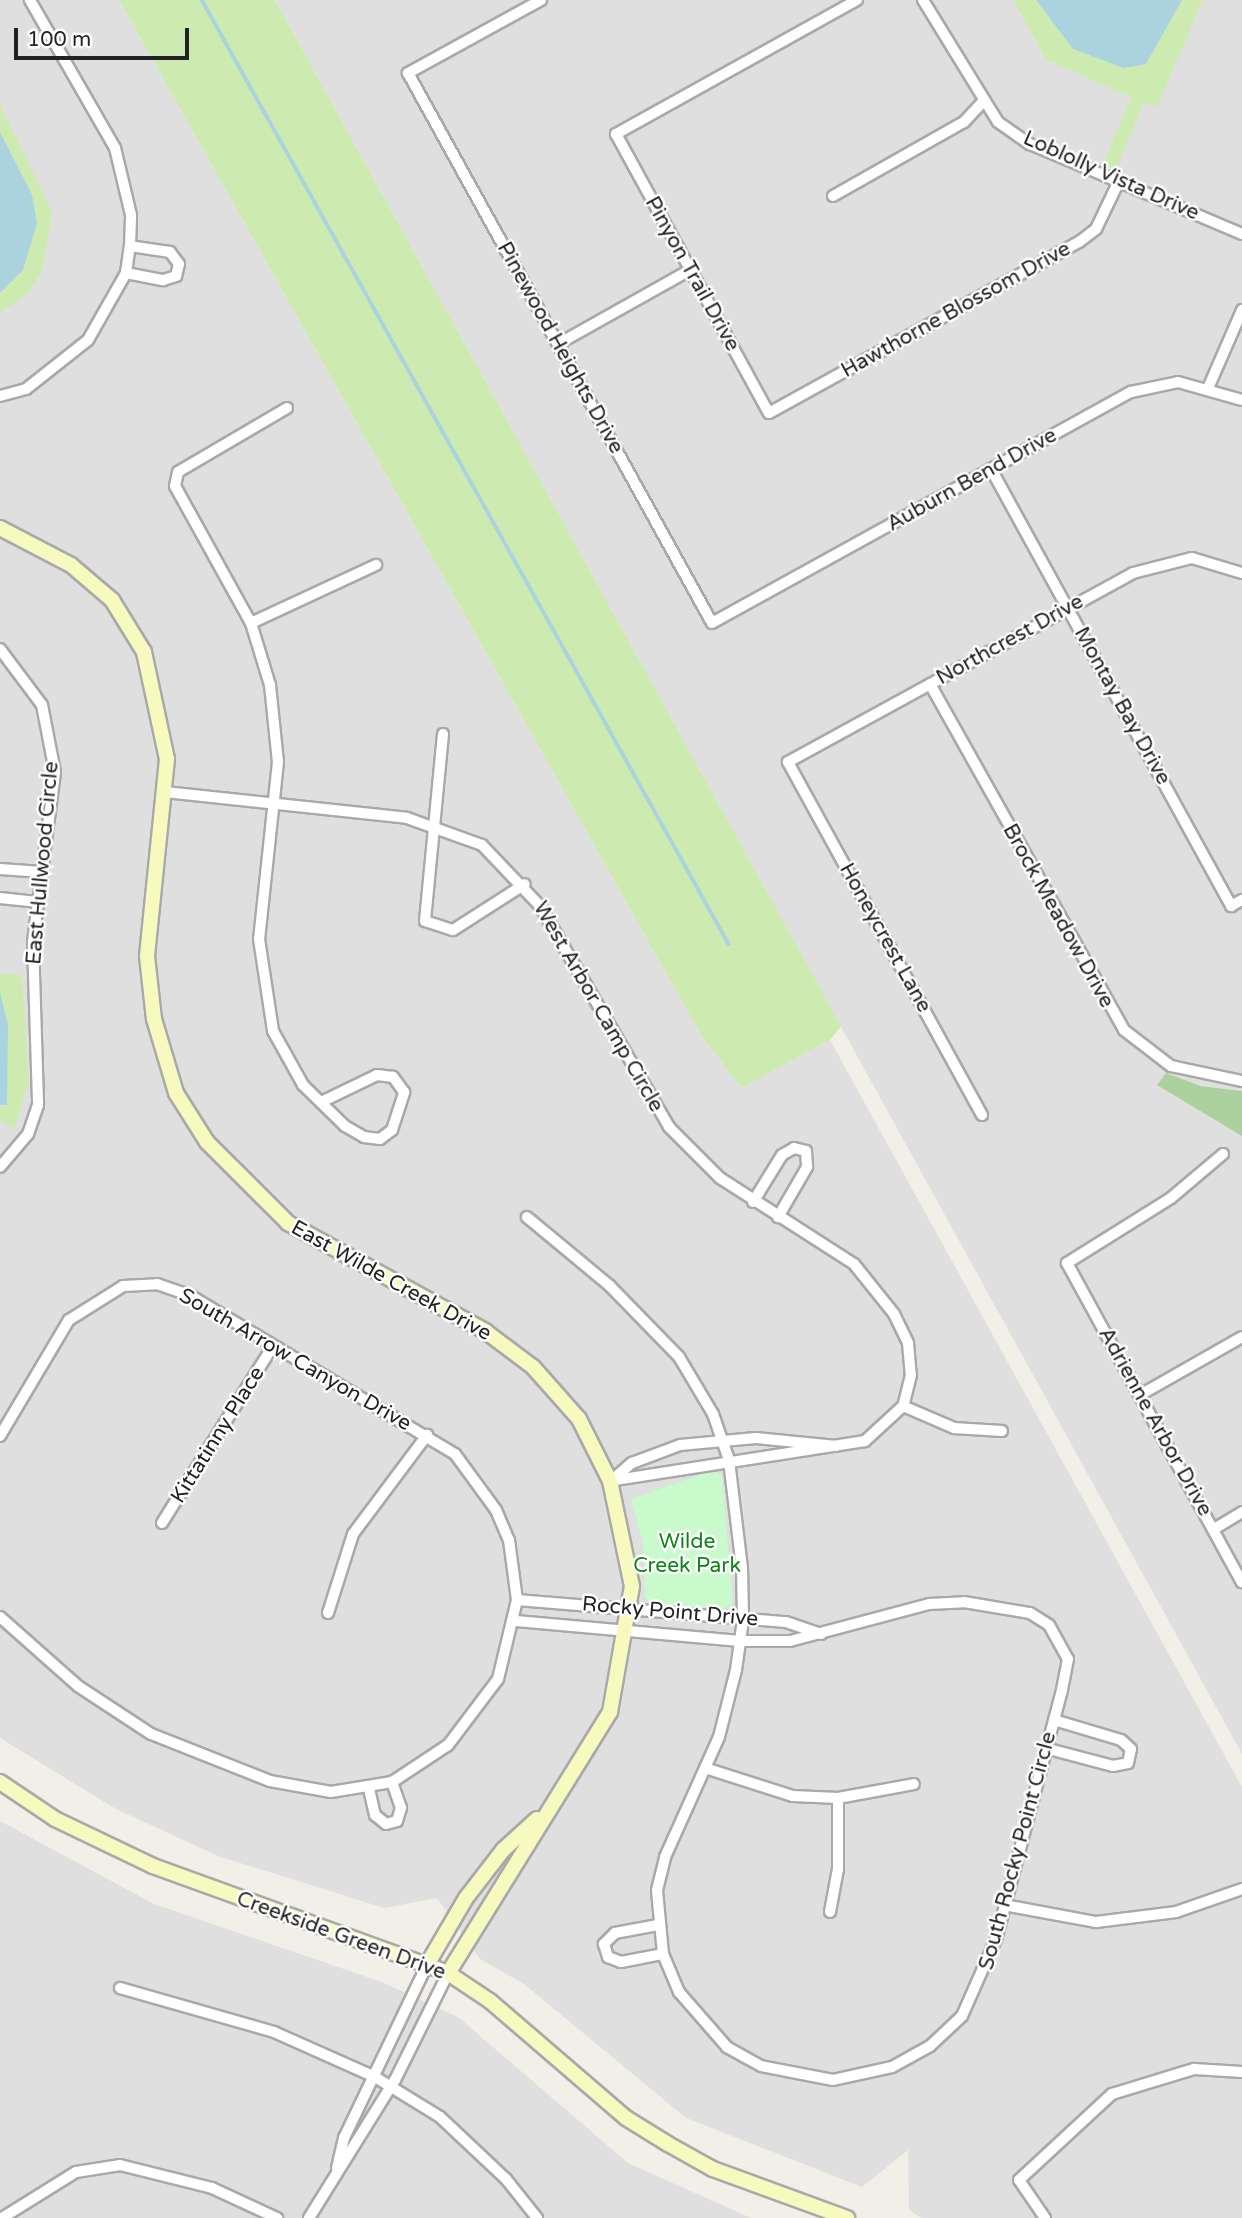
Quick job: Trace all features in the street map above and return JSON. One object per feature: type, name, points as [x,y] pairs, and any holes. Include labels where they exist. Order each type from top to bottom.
[{"type":"street","points":[[0,396],[26,388],[88,340],[126,273],[130,246],[131,215],[115,148],[30,0]]},
{"type":"street","name":"Pinewood Heights Drive","points":[[541,0],[408,73],[712,624]]},
{"type":"street","name":"Pinyon Trail Drive","points":[[769,413],[616,134],[857,0]]},
{"type":"street","name":"Loblolly Vista Drive","points":[[923,0],[982,103],[1030,144],[1242,234]]},
{"type":"street","points":[[833,196],[964,122],[982,103]]},
{"type":"street","name":"Hawthorne Blossom Drive","points":[[769,413],[1079,242],[1096,229],[1118,183]]},
{"type":"street","points":[[126,273],[163,280],[176,276],[179,264],[170,253],[130,246]]},
{"type":"street","points":[[558,344],[690,270]]},
{"type":"street","points":[[1209,386],[1242,310]]},
{"type":"street","name":"Auburn Bend Drive","points":[[712,624],[1131,393],[1178,382],[1209,386],[1242,400]]},
{"type":"street","points":[[287,408],[178,472],[175,486],[251,623],[276,723],[275,802],[260,975],[287,1061],[321,1102],[345,1126],[380,1139],[405,1107],[404,1092],[393,1077],[377,1075],[321,1102]]},
{"type":"street","name":"Montay Bay Drive","points":[[991,469],[1231,906],[1242,900]]},
{"type":"street","name":"East Wilde Creek Drive","points":[[0,528],[71,565],[112,600],[144,652],[161,711],[165,792],[147,956],[151,994],[176,1093],[206,1142],[288,1223],[485,1332],[533,1367],[579,1419],[610,1481],[626,1533],[631,1608],[629,1630],[610,1712],[543,1814]]},
{"type":"street","name":"Northcrest Drive","points":[[788,762],[1068,607],[1161,563],[1192,558],[1242,573]]},
{"type":"street","points":[[251,623],[376,565]]},
{"type":"street","name":"East Hullwood Circle","points":[[0,649],[23,672],[52,735],[55,772],[39,872],[37,902],[33,988],[40,1072],[28,1134],[0,1167]]},
{"type":"street","name":"Brock Meadow Drive","points":[[930,684],[1124,1030],[1171,1066],[1242,1081]]},
{"type":"street","points":[[443,734],[422,904],[425,921],[438,930],[453,930],[525,884]]},
{"type":"street","name":"Honeycrest Lane","points":[[788,762],[982,1115]]},
{"type":"street","name":"West Arbor Camp Circle","points":[[165,792],[275,802],[431,824],[482,845],[525,884],[650,1101],[692,1153],[753,1202],[854,1264],[876,1286],[908,1343],[911,1375],[903,1406]]},
{"type":"street","points":[[0,869],[39,872]]},
{"type":"street","points":[[0,898],[37,902]]},
{"type":"street","points":[[753,1202],[782,1155],[794,1148],[806,1151],[807,1167],[778,1217]]},
{"type":"street","name":"Adrienne Arbor Drive","points":[[1223,1154],[1171,1198],[1067,1263],[1242,1582]]},
{"type":"street","name":"South Rocky Point Circle","points":[[527,1217],[610,1286],[679,1357],[729,1460],[743,1619],[740,1641],[730,1700],[705,1768],[665,1857],[658,1925],[663,1954],[679,1992],[727,2047],[792,2075],[833,2080],[892,2067],[930,2046],[962,2016],[983,1979],[1054,1720],[1068,1659]]},
{"type":"street","name":"South Arrow Canyon Drive","points":[[0,1436],[69,1320],[123,1286],[157,1284],[191,1296],[455,1454],[495,1510],[509,1540],[517,1600],[516,1622],[498,1679],[481,1707],[448,1745],[393,1782],[369,1789],[331,1792],[281,1784],[151,1734],[78,1686],[0,1617]]},
{"type":"street","points":[[1140,1395],[1242,1336]]},
{"type":"street","name":"Kittatinny Place","points":[[162,1523],[273,1346]]},
{"type":"street","points":[[610,1481],[729,1460],[842,1447],[883,1429],[903,1406],[954,1428],[1002,1431]]},
{"type":"street","points":[[0,1413],[10,1418]]},
{"type":"street","points":[[328,1613],[353,1534],[427,1436]]},
{"type":"street","points":[[610,1481],[632,1463],[680,1445],[804,1438],[842,1447]]},
{"type":"street","points":[[1214,1529],[1242,1512]]},
{"type":"street","name":"Rocky Point Drive","points":[[517,1600],[743,1619],[821,1634]]},
{"type":"street","name":"Rocky Point Drive","points":[[516,1622],[740,1641],[821,1634],[929,1604],[964,1602],[1030,1614],[1049,1625],[1068,1659]]},
{"type":"street","points":[[1045,1748],[1113,1766],[1128,1763],[1131,1749],[1121,1740],[1054,1720]]},
{"type":"street","points":[[705,1768],[762,1790],[838,1798],[914,1784]]},
{"type":"street","name":"Creekside Green Drive","points":[[0,1782],[55,1819],[153,1866],[428,1963],[448,1973],[490,2001],[626,2118],[668,2144],[713,2169],[847,2218]]},
{"type":"street","points":[[369,1789],[375,1815],[386,1824],[397,1821],[401,1808],[393,1782]]},
{"type":"street","points":[[830,1912],[841,1828],[838,1798]]},
{"type":"street","points":[[337,2168],[344,2138],[428,1963],[503,1850],[543,1814]]},
{"type":"street","points":[[309,2218],[337,2168],[359,2145],[391,2088],[448,1973],[543,1814]]},
{"type":"street","points":[[1004,1905],[1096,1922],[1176,1912],[1242,1889]]},
{"type":"street","points":[[658,1925],[615,1933],[604,1944],[608,1957],[621,1962],[663,1954]]},
{"type":"street","points":[[120,1988],[274,2032],[375,2077],[440,2117],[482,2154],[537,2218]]},
{"type":"street","points":[[1045,2218],[1019,2180],[1112,2094],[1194,2069],[1242,2072]]},
{"type":"street","points":[[2,2218],[76,2172],[120,2165],[212,2189],[277,2218]]},
{"type":"shaded area","points":[[0,0],[119,0],[702,1037],[742,1088],[830,1040],[1242,1787],[1242,2218],[921,2218],[909,2210],[908,2150],[862,2187],[686,2118],[524,1984],[480,1959],[437,1898],[384,1908],[218,1856],[116,1809],[0,1738]]},
{"type":"shaded area","points":[[275,0],[1013,0],[1046,60],[1132,97],[1102,166],[1144,102],[1157,106],[1203,0],[1242,0],[1242,1091],[1201,1086],[1166,1073],[1242,1136],[1242,1754]]},
{"type":"shaded area","points":[[0,1821],[154,1904],[382,1982],[458,2017],[628,2163],[751,2218],[0,2218]]},
{"type":"green space","points":[[119,0],[275,0],[841,1026],[830,1040],[742,1088],[702,1037]]},
{"type":"green space","points":[[1013,0],[1203,0],[1157,107],[1144,102],[1115,172],[1102,166],[1131,97],[1046,60]]},
{"type":"green space","points":[[0,105],[52,211],[43,270],[26,295],[0,313]]},
{"type":"green space","points":[[0,973],[22,975],[29,1080],[15,1129],[0,1121]]},
{"type":"green space","points":[[1166,1073],[1201,1086],[1242,1091],[1242,1136],[1157,1085]]},
{"type":"green space","name":"Wilde Creek Park","points":[[714,1470],[722,1476],[733,1603],[723,1610],[654,1605],[645,1598],[643,1543],[631,1499]]},
{"type":"water","points":[[1036,0],[1182,0],[1146,64],[1124,68],[1073,49]]},
{"type":"water","points":[[0,132],[32,195],[37,223],[23,270],[0,293]]},
{"type":"water","points":[[0,992],[8,1025],[7,1105],[0,1105]]},
{"type":"waterway","points":[[202,0],[729,944]]}]
